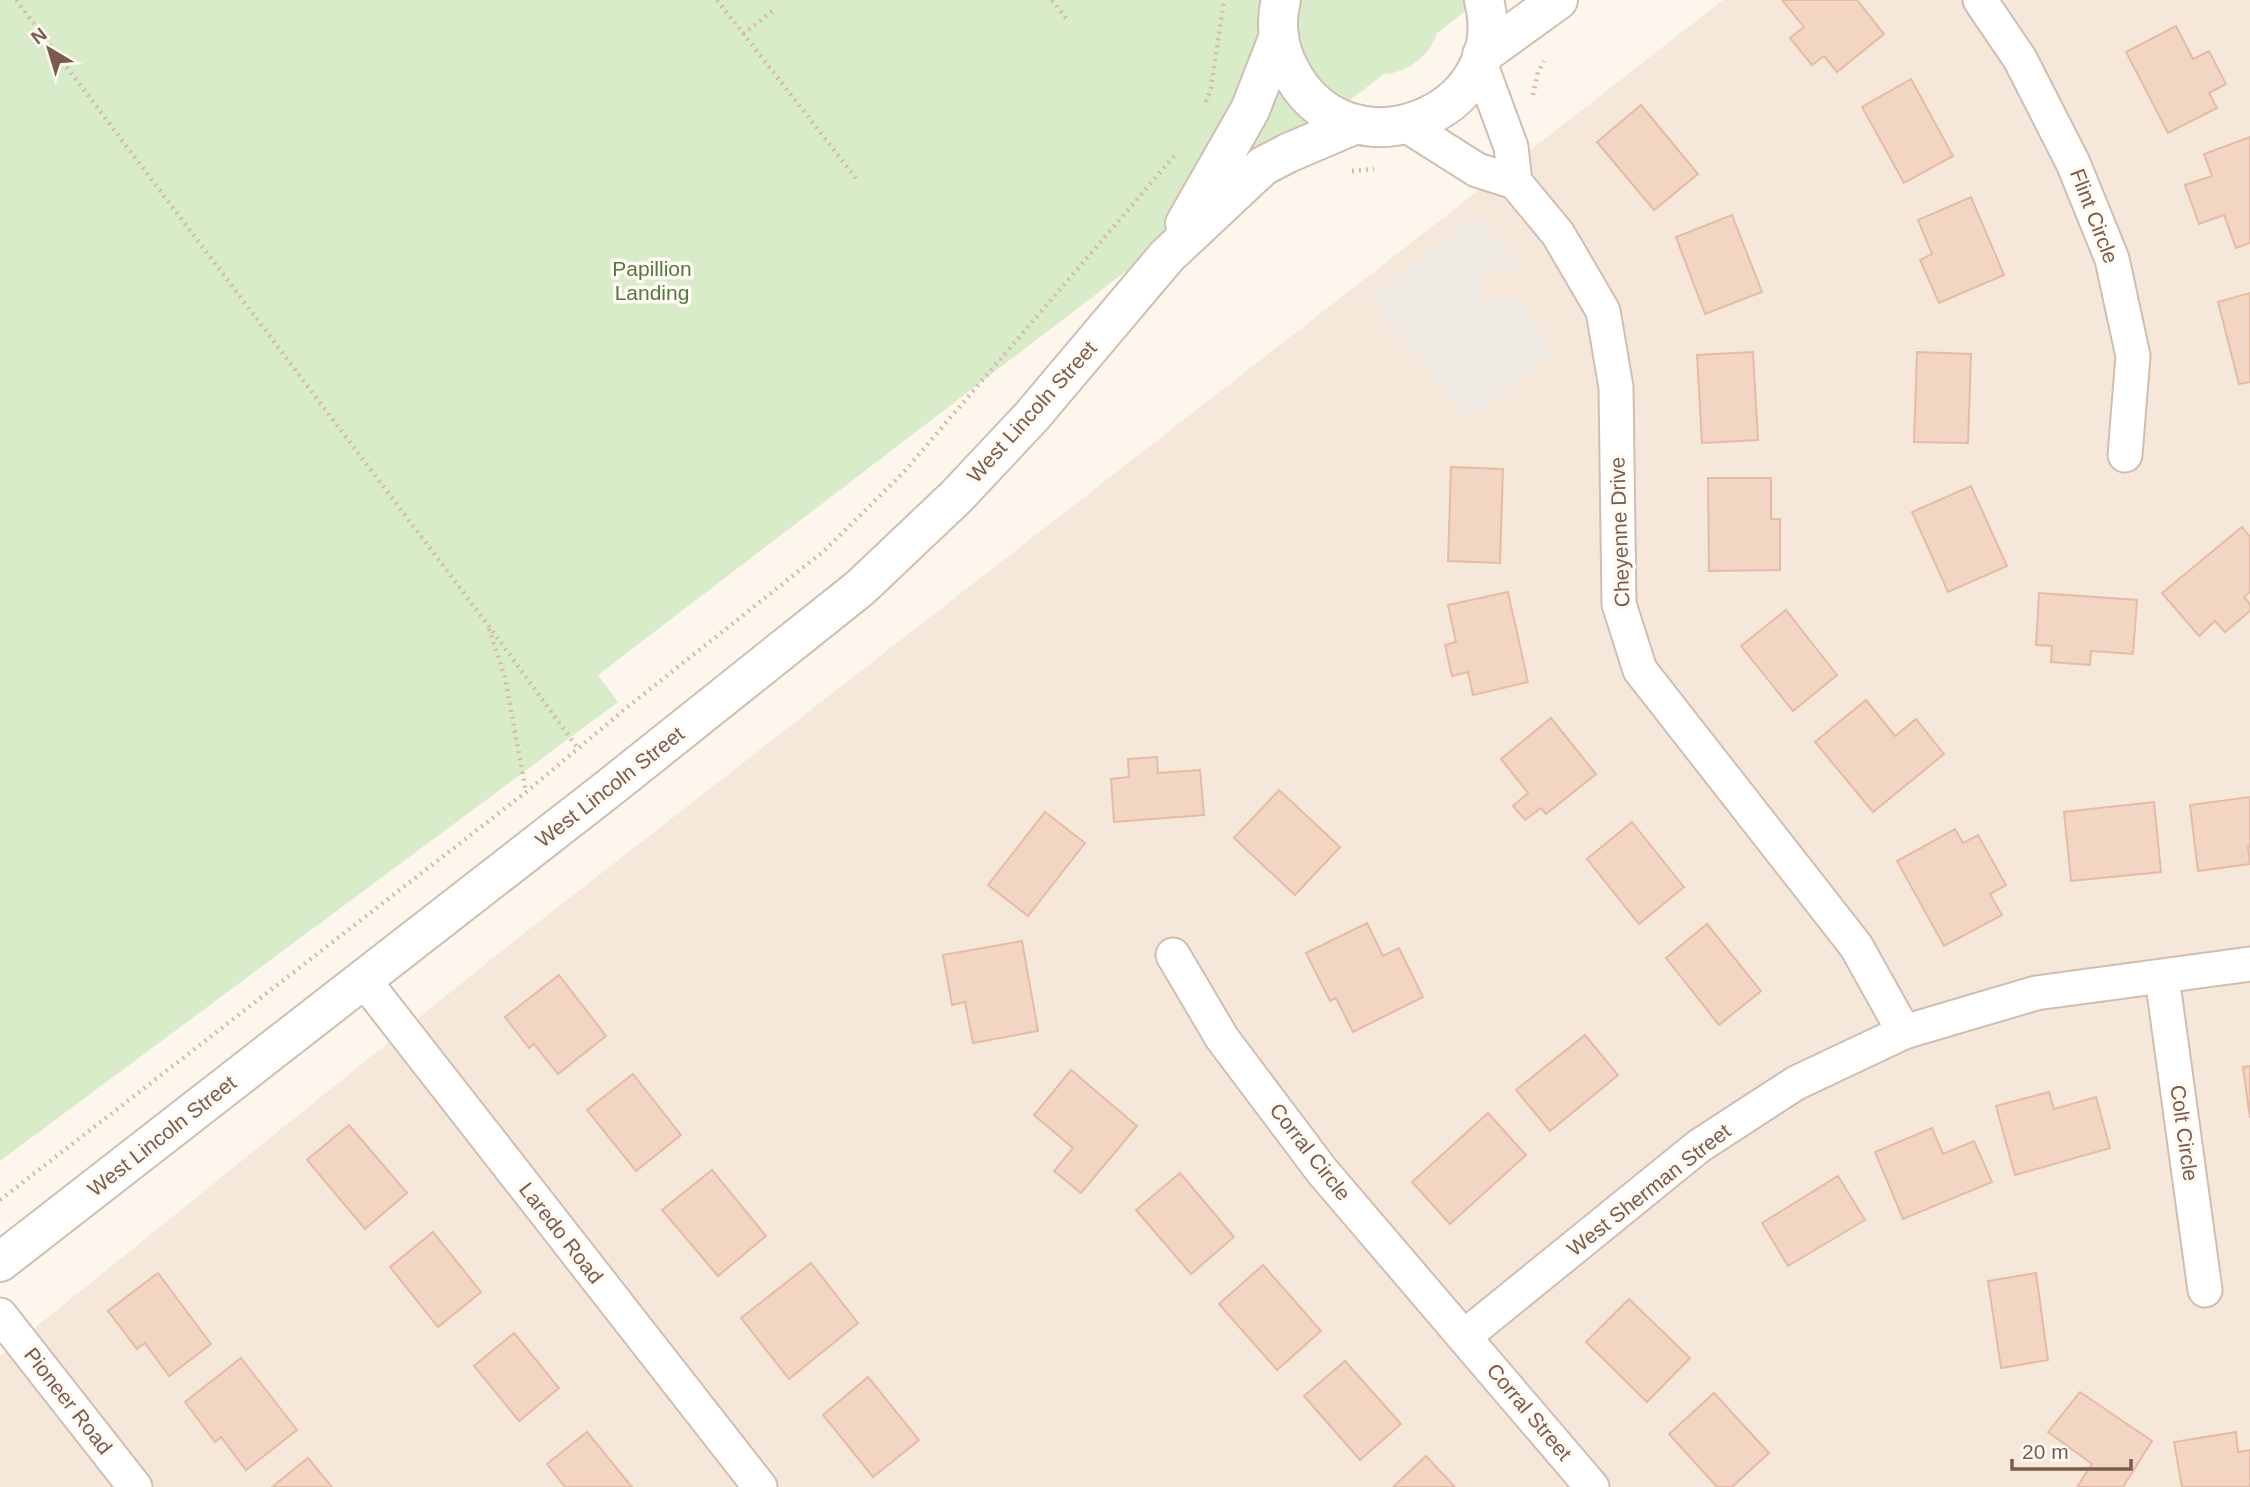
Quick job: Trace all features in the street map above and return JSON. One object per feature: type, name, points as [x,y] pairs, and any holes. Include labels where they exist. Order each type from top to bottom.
[{"type":"street","points":[[1280,18],[1284,60],[1296,82],[1312,101],[1333,116],[1356,124],[1381,128],[1406,125],[1429,117],[1450,103],[1468,84],[1481,59],[1487,36],[1484,0]]},
{"type":"street","points":[[1481,59],[1559,0]]},
{"type":"street","name":"Flint Circle","points":[[1980,0],[2021,59],[2073,163],[2112,259],[2133,356],[2125,455]]},
{"type":"street","name":"West Lincoln Street","points":[[1167,256],[1250,110],[1280,18]]},
{"type":"street","points":[[1406,125],[1477,170],[1515,182],[1511,147],[1481,59]]},
{"type":"street","name":"West Lincoln Street","points":[[0,1262],[608,789],[860,588],[956,497],[1032,416],[1167,256],[1263,166],[1288,152],[1356,124]]},
{"type":"street","name":"Cheyenne Drive","points":[[1515,182],[1558,234],[1603,311],[1616,387],[1619,604],[1640,670],[1856,946],[1904,1032]]},
{"type":"street","name":"Corral Circle","points":[[1172,955],[1222,1038],[1322,1171],[1465,1336]]},
{"type":"street","name":"West Sherman Street","points":[[1465,1336],[1699,1146],[1796,1083],[1904,1032],[2036,993],[2250,964]]},
{"type":"street","name":"Colt Circle","points":[[2162,977],[2205,1290]]},
{"type":"street","name":"Laredo Road","points":[[363,979],[760,1487]]},
{"type":"street","name":"Pioneer Road","points":[[0,1315],[135,1487]]},
{"type":"street","name":"Corral Street","points":[[1465,1336],[1592,1487]]},
{"type":"path","points":[[16,0],[488,625],[579,750]]},
{"type":"path","points":[[717,0],[859,182]]},
{"type":"path","points":[[1052,0],[1068,21]]},
{"type":"path","points":[[1203,112],[1211,88],[1224,0]]},
{"type":"path","points":[[743,34],[775,9]]},
{"type":"path","points":[[1532,102],[1538,72],[1547,54]]},
{"type":"path","points":[[0,1200],[526,792],[630,705],[814,559],[903,473],[1180,149]]},
{"type":"path","points":[[1345,172],[1382,168]]},
{"type":"path","points":[[488,625],[505,677],[526,792]]},
{"type":"shaded area","points":[[1723,0],[2250,0],[2250,1487],[0,1487],[0,1356],[509,945]]},
{"type":"shaded area","points":[[1476,215],[1522,267],[1481,270],[1483,300],[1518,300],[1552,354],[1469,419],[1370,299]]},
{"type":"green space","name":"Papillion Landing","points":[[0,0],[1480,0],[1437,33],[1429,49],[1416,62],[1393,73],[1384,74],[598,675],[618,702],[0,1161]]},
{"type":"building","points":[[1782,0],[1857,0],[1884,34],[1837,72],[1824,56],[1812,65],[1790,38],[1804,27]]},
{"type":"building","points":[[2176,26],[2193,59],[2209,51],[2226,84],[2209,93],[2217,108],[2168,133],[2126,52]]},
{"type":"building","points":[[1911,79],[1953,156],[1904,183],[1862,107]]},
{"type":"building","points":[[1641,105],[1698,174],[1654,210],[1597,142]]},
{"type":"building","points":[[2250,137],[2250,243],[2236,248],[2224,215],[2199,224],[2185,185],[2212,176],[2204,154]]},
{"type":"building","points":[[1971,197],[2004,275],[1939,303],[1920,260],[1932,254],[1918,220]]},
{"type":"building","points":[[1732,215],[1762,292],[1705,314],[1676,237]]},
{"type":"building","points":[[2250,293],[2250,382],[2239,384],[2218,302]]},
{"type":"building","points":[[1753,352],[1758,440],[1702,443],[1697,355]]},
{"type":"building","points":[[1917,352],[1971,354],[1968,443],[1914,442]]},
{"type":"building","points":[[1451,467],[1503,469],[1500,563],[1448,561]]},
{"type":"building","points":[[1708,478],[1771,478],[1771,519],[1780,519],[1780,570],[1709,571]]},
{"type":"building","points":[[1971,486],[2007,566],[1948,592],[1912,512]]},
{"type":"building","points":[[2242,527],[2250,537],[2250,592],[2244,597],[2250,604],[2250,611],[2225,632],[2215,621],[2199,636],[2162,593]]},
{"type":"building","points":[[1508,592],[1528,682],[1473,695],[1468,672],[1452,676],[1445,645],[1456,642],[1448,605]]},
{"type":"building","points":[[2039,593],[2137,600],[2133,654],[2091,651],[2090,665],[2051,662],[2052,646],[2036,645]]},
{"type":"building","points":[[1786,610],[1837,675],[1793,711],[1741,646]]},
{"type":"building","points":[[1866,700],[1895,736],[1916,719],[1944,754],[1873,812],[1815,742]]},
{"type":"building","points":[[1551,718],[1596,774],[1546,814],[1541,808],[1525,820],[1513,806],[1528,793],[1501,759]]},
{"type":"building","points":[[1157,757],[1158,773],[1200,770],[1204,815],[1114,822],[1111,779],[1129,777],[1128,759]]},
{"type":"building","points":[[1279,790],[1340,847],[1295,895],[1234,838]]},
{"type":"building","points":[[2250,797],[2250,864],[2198,871],[2190,805]]},
{"type":"building","points":[[2154,802],[2161,872],[2071,881],[2064,812]]},
{"type":"building","points":[[1045,812],[1085,843],[1028,916],[988,885]]},
{"type":"building","points":[[1632,822],[1684,887],[1639,924],[1587,859]]},
{"type":"building","points":[[1955,829],[1963,843],[1978,835],[2006,885],[1990,894],[2002,915],[1944,946],[1897,861]]},
{"type":"building","points":[[1367,923],[1383,956],[1399,948],[1423,997],[1353,1032],[1336,998],[1330,1001],[1306,953]]},
{"type":"building","points":[[1707,924],[1761,991],[1719,1025],[1666,958]]},
{"type":"building","points":[[1022,941],[1038,1031],[973,1043],[965,1002],[952,1005],[943,955]]},
{"type":"building","points":[[559,975],[606,1036],[558,1074],[534,1044],[529,1048],[505,1017]]},
{"type":"building","points":[[1585,1035],[1618,1075],[1550,1131],[1516,1090]]},
{"type":"building","points":[[2250,1066],[2250,1118],[2243,1067]]},
{"type":"building","points":[[1071,1070],[1137,1126],[1081,1193],[1054,1171],[1073,1148],[1034,1115]]},
{"type":"building","points":[[633,1074],[681,1135],[636,1171],[587,1110]]},
{"type":"building","points":[[2049,1092],[2054,1109],[2096,1097],[2110,1148],[2015,1175],[1996,1106]]},
{"type":"building","points":[[1488,1113],[1526,1155],[1450,1224],[1412,1182]]},
{"type":"building","points":[[349,1125],[407,1193],[365,1229],[307,1160]]},
{"type":"building","points":[[1932,1128],[1943,1154],[1974,1141],[1992,1182],[1903,1219],[1875,1152]]},
{"type":"building","points":[[712,1170],[766,1236],[718,1276],[662,1210]]},
{"type":"building","points":[[1180,1173],[1234,1237],[1191,1274],[1136,1210]]},
{"type":"building","points":[[1838,1176],[1865,1220],[1788,1266],[1762,1223]]},
{"type":"building","points":[[433,1232],[481,1292],[438,1327],[390,1267]]},
{"type":"building","points":[[811,1263],[858,1323],[789,1379],[741,1318]]},
{"type":"building","points":[[1263,1265],[1321,1331],[1277,1370],[1219,1304]]},
{"type":"building","points":[[158,1273],[211,1344],[169,1376],[145,1343],[137,1349],[108,1311]]},
{"type":"building","points":[[2036,1273],[2048,1360],[2001,1368],[1988,1281]]},
{"type":"building","points":[[1629,1299],[1690,1358],[1647,1402],[1586,1342]]},
{"type":"building","points":[[514,1333],[559,1388],[519,1421],[474,1366]]},
{"type":"building","points":[[241,1358],[297,1430],[246,1470],[221,1437],[215,1442],[185,1402]]},
{"type":"building","points":[[1345,1361],[1401,1424],[1360,1460],[1304,1396]]},
{"type":"building","points":[[868,1377],[919,1440],[873,1477],[823,1415]]},
{"type":"building","points":[[2080,1392],[2152,1441],[2123,1487],[2077,1487],[2092,1464],[2048,1432]]},
{"type":"building","points":[[1714,1393],[1769,1453],[1732,1487],[1717,1487],[1669,1434]]},
{"type":"building","points":[[587,1432],[632,1487],[565,1487],[547,1464]]},
{"type":"building","points":[[2236,1432],[2238,1452],[2250,1450],[2250,1487],[2182,1487],[2174,1442]]},
{"type":"building","points":[[1426,1456],[1455,1487],[1393,1487]]},
{"type":"building","points":[[308,1458],[332,1487],[272,1487]]}]
